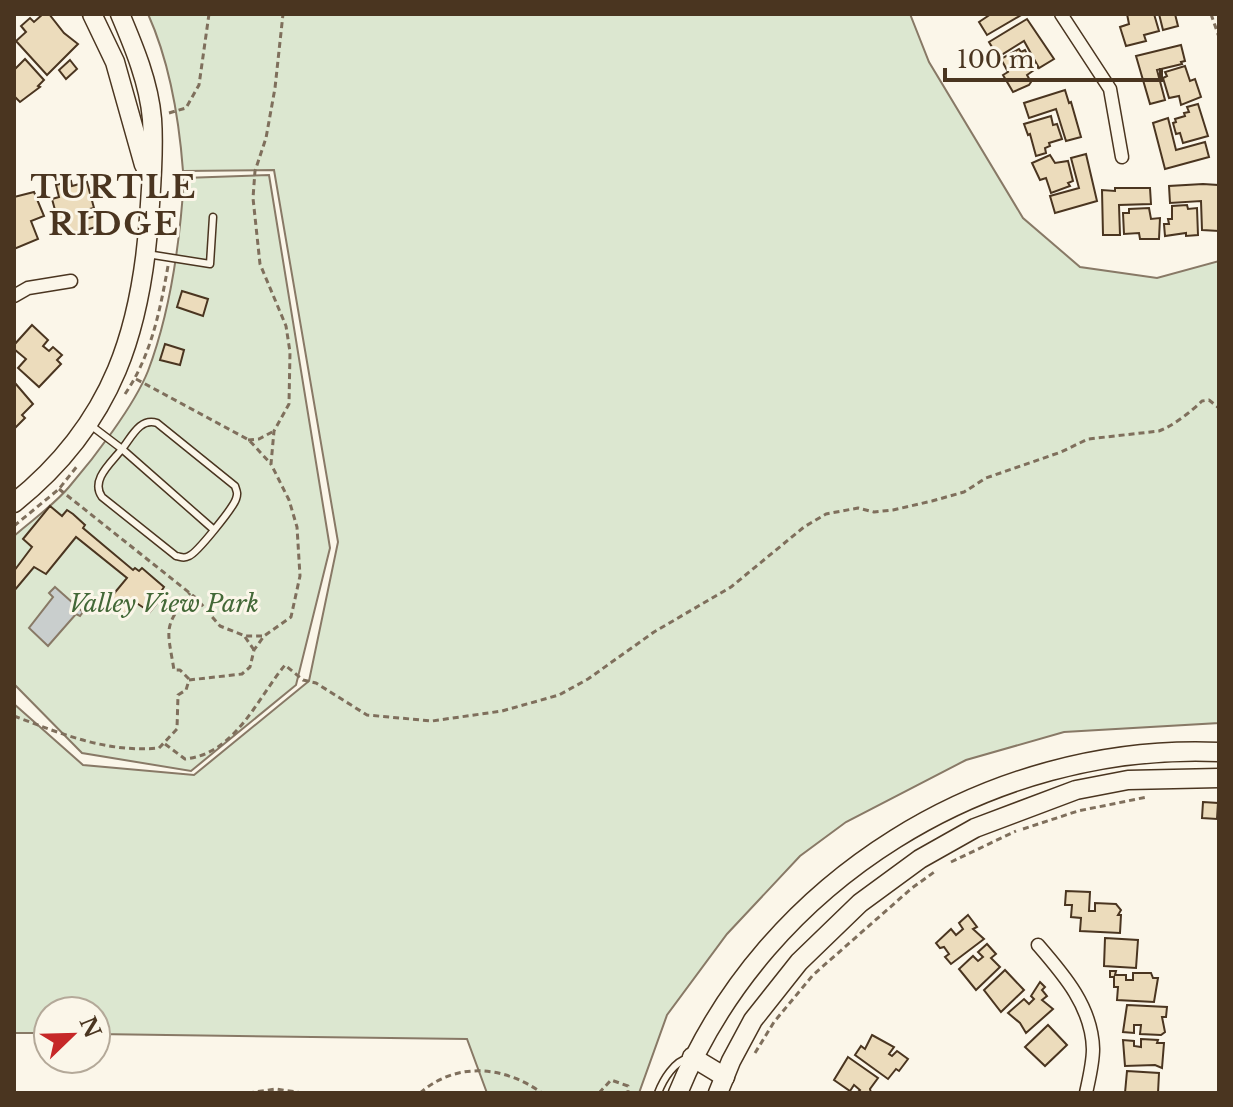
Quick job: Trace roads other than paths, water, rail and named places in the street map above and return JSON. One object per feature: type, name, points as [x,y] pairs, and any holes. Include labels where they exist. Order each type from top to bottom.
[{"type":"street","points":[[92,14],[115,62],[151,191]]},
{"type":"street","points":[[14,503],[89,424],[111,385],[132,329],[147,254],[152,119],[144,77],[120,14]]},
{"type":"street","points":[[1061,14],[1110,89],[1122,157]]},
{"type":"street","points":[[14,296],[28,288],[71,281]]},
{"type":"street","points":[[678,1093],[692,1057],[743,979],[800,914],[856,865],[924,820],[1015,780],[1067,766],[1161,752],[1219,752]]},
{"type":"street","points":[[692,1057],[721,1085],[753,1020],[799,962],[860,903],[920,859],[975,828],[1076,790],[1128,780],[1219,778]]},
{"type":"street","points":[[1038,945],[1062,973],[1088,1015],[1093,1050],[1086,1093]]},
{"type":"lane","points":[[147,254],[210,264],[213,217]]},
{"type":"lane","points":[[143,423],[157,423],[235,486],[235,502],[191,555],[185,558],[176,556],[97,490],[98,481],[122,449],[143,423]]},
{"type":"lane","points":[[89,424],[213,529]]},
{"type":"lane","points":[[658,1093],[661,1083],[672,1069],[682,1059],[692,1057]]},
{"type":"district","name":"TURTLE RIDGE","points":[[114,206]]},
{"type":"park label","name":"Valley View Park","points":[[164,603]]}]
